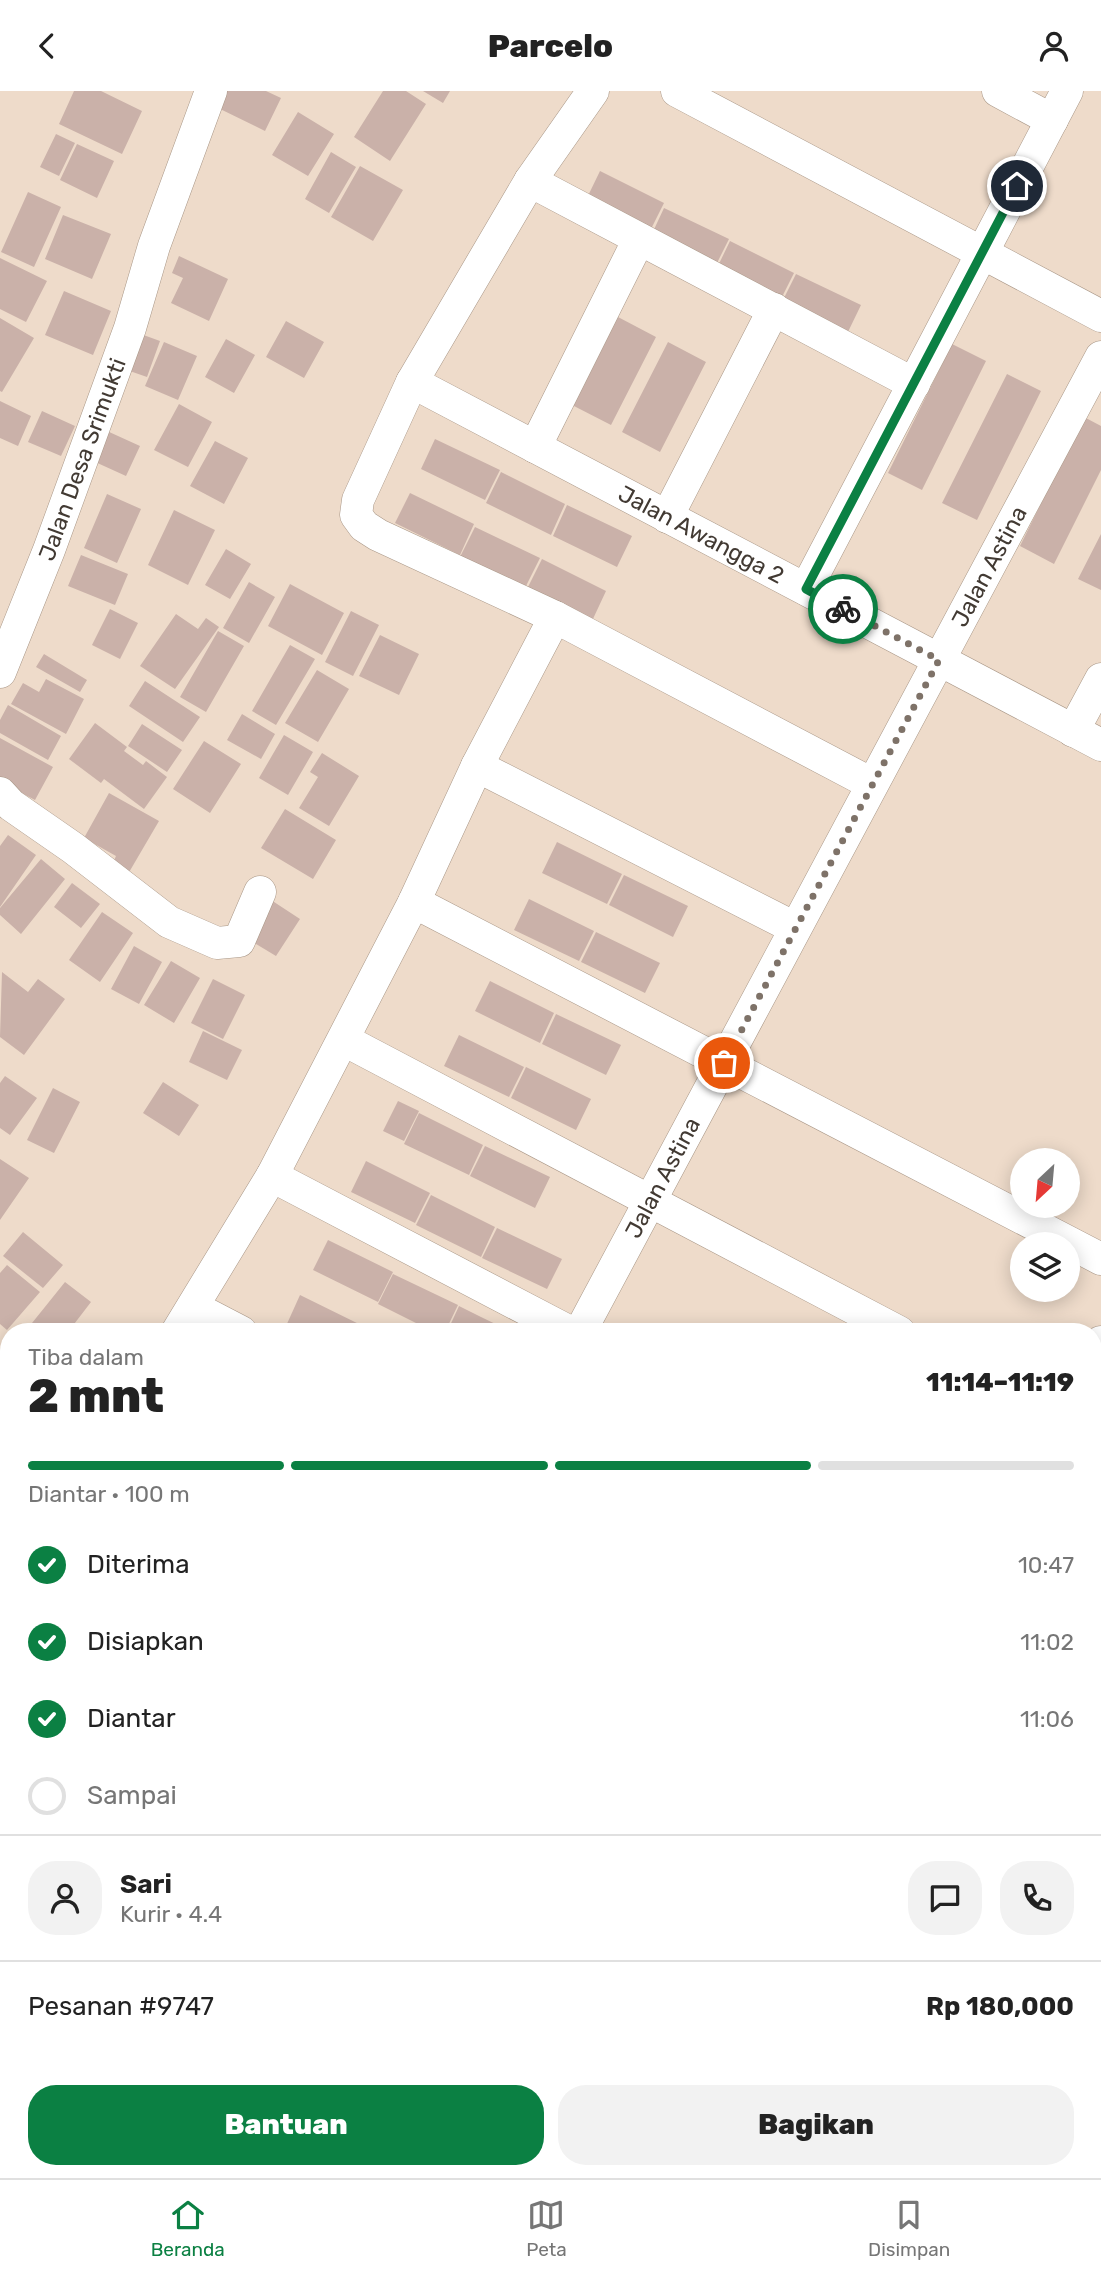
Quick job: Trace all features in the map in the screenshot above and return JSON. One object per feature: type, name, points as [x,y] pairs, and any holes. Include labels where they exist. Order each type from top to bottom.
[{"type":"street","name":"Jalan Desa Srimukti","points":[[0,672],[130,328],[154,246],[211,91]]},
{"type":"street","points":[[593,91],[530,181],[412,382],[358,500],[356,515],[359,522],[378,535],[555,617],[872,784]]},
{"type":"street","points":[[677,91],[1101,316]]},
{"type":"street","points":[[998,91],[1052,120]]},
{"type":"street","points":[[806,589],[1067,91]]},
{"type":"street","points":[[530,181],[914,384]]},
{"type":"street","points":[[535,447],[639,239]]},
{"type":"street","points":[[667,517],[774,309]]},
{"type":"street","name":"Jalan Astina","points":[[585,1323],[1101,357]]},
{"type":"street","name":"Jalan Awangga 2","points":[[412,382],[1101,745]]},
{"type":"street","points":[[202,1323],[185,1319],[272,1176],[344,1040],[414,902],[477,766],[555,617]]},
{"type":"street","points":[[1073,731],[1101,679]]},
{"type":"street","points":[[477,766],[796,928]]},
{"type":"street","points":[[0,793],[169,922],[216,943],[239,941],[260,892]]},
{"type":"street","points":[[414,902],[1101,1259]]},
{"type":"street","points":[[344,1040],[882,1323]]},
{"type":"street","points":[[272,1176],[553,1323]]},
{"type":"building","points":[[74,91],[101,91],[142,111],[122,154],[59,124]]},
{"type":"building","points":[[221,91],[266,91],[281,98],[265,131],[214,106]]},
{"type":"building","points":[[383,91],[406,91],[426,104],[390,161],[354,137]]},
{"type":"building","points":[[423,91],[450,91],[443,103]]},
{"type":"building","points":[[298,112],[334,134],[308,176],[272,155]]},
{"type":"building","points":[[56,134],[75,143],[59,176],[40,167]]},
{"type":"building","points":[[77,144],[114,161],[97,198],[60,180]]},
{"type":"building","points":[[331,152],[356,167],[329,213],[305,199]]},
{"type":"building","points":[[360,166],[403,190],[373,241],[331,217]]},
{"type":"building","points":[[600,171],[664,203],[649,233],[585,202]]},
{"type":"building","points":[[28,192],[61,207],[34,267],[1,252]]},
{"type":"building","points":[[664,208],[729,239],[714,269],[650,238]]},
{"type":"building","points":[[63,215],[111,234],[92,279],[45,259]]},
{"type":"building","points":[[730,241],[794,273],[779,303],[715,272]]},
{"type":"building","points":[[179,256],[228,279],[209,321],[171,303],[183,278],[172,273]]},
{"type":"building","points":[[0,258],[47,281],[26,322],[0,309]]},
{"type":"building","points":[[796,274],[861,305],[846,336],[781,304]]},
{"type":"building","points":[[64,291],[111,311],[93,355],[45,335]]},
{"type":"building","points":[[618,317],[656,337],[611,425],[572,405]]},
{"type":"building","points":[[0,318],[34,338],[2,392],[0,391]]},
{"type":"building","points":[[286,321],[324,342],[304,378],[266,357]]},
{"type":"building","points":[[138,333],[160,341],[147,377],[124,369]]},
{"type":"building","points":[[226,339],[255,355],[234,393],[205,377]]},
{"type":"building","points":[[164,342],[197,356],[178,400],[145,386]]},
{"type":"building","points":[[668,342],[706,362],[660,452],[622,432]]},
{"type":"building","points":[[952,344],[986,361],[922,490],[888,473]]},
{"type":"building","points":[[1007,374],[1041,391],[977,520],[942,503]]},
{"type":"building","points":[[0,401],[31,416],[18,446],[0,438]]},
{"type":"building","points":[[179,404],[212,422],[188,467],[154,450]]},
{"type":"building","points":[[42,411],[75,426],[61,456],[28,442]]},
{"type":"building","points":[[1084,417],[1101,426],[1101,470],[1054,564],[1020,546]]},
{"type":"building","points":[[107,431],[140,446],[126,476],[93,461]]},
{"type":"building","points":[[435,439],[500,470],[485,500],[421,469]]},
{"type":"building","points":[[215,441],[248,458],[224,504],[190,486]]},
{"type":"building","points":[[501,472],[565,504],[551,535],[486,503]]},
{"type":"building","points":[[410,493],[474,524],[460,555],[395,523]]},
{"type":"building","points":[[107,494],[141,509],[117,563],[84,548]]},
{"type":"building","points":[[567,505],[632,536],[617,567],[553,536]]},
{"type":"building","points":[[174,510],[215,530],[188,585],[148,565]]},
{"type":"building","points":[[475,527],[540,558],[525,588],[460,557]]},
{"type":"building","points":[[1101,534],[1101,590],[1078,579]]},
{"type":"building","points":[[226,549],[251,564],[230,599],[205,585]]},
{"type":"building","points":[[81,555],[128,574],[115,605],[68,586]]},
{"type":"building","points":[[542,559],[606,591],[592,621],[527,589]]},
{"type":"building","points":[[249,582],[275,597],[249,643],[223,628]]},
{"type":"building","points":[[290,584],[344,613],[322,655],[268,626]]},
{"type":"building","points":[[110,609],[138,623],[120,659],[92,645]]},
{"type":"building","points":[[351,611],[379,625],[353,676],[325,662]]},
{"type":"building","points":[[176,614],[198,629],[206,618],[219,627],[175,689],[140,666]]},
{"type":"building","points":[[218,631],[244,646],[206,712],[180,697]]},
{"type":"building","points":[[380,635],[419,654],[399,695],[359,676]]},
{"type":"building","points":[[290,645],[315,659],[276,725],[252,711]]},
{"type":"building","points":[[44,654],[87,680],[80,692],[36,667]]},
{"type":"building","points":[[317,670],[349,689],[318,742],[285,723]]},
{"type":"building","points":[[46,679],[84,699],[66,734],[11,704],[23,683],[39,692]]},
{"type":"building","points":[[145,681],[200,717],[183,742],[129,706]]},
{"type":"building","points":[[8,705],[61,736],[48,760],[0,733],[0,720]]},
{"type":"building","points":[[242,714],[275,734],[261,759],[227,740]]},
{"type":"building","points":[[95,723],[127,747],[124,751],[143,765],[146,761],[167,777],[144,809],[104,779],[101,783],[69,759]]},
{"type":"building","points":[[142,724],[182,750],[167,772],[128,746]]},
{"type":"building","points":[[284,735],[313,752],[288,795],[259,778]]},
{"type":"building","points":[[0,738],[53,767],[35,800],[0,782]]},
{"type":"building","points":[[204,741],[241,764],[210,813],[173,789]]},
{"type":"building","points":[[322,753],[359,776],[329,826],[299,808],[318,777],[310,772]]},
{"type":"building","points":[[109,793],[159,821],[128,874],[112,865],[116,856],[84,838]]},
{"type":"building","points":[[285,809],[336,840],[313,879],[261,848]]},
{"type":"building","points":[[8,835],[36,855],[0,907],[0,846]]},
{"type":"building","points":[[557,842],[622,874],[607,904],[542,873]]},
{"type":"building","points":[[41,859],[65,879],[21,934],[0,915],[0,908]]},
{"type":"building","points":[[624,875],[688,906],[673,937],[609,905]]},
{"type":"building","points":[[72,883],[100,904],[81,928],[54,907]]},
{"type":"building","points":[[529,899],[594,931],[579,961],[514,930]]},
{"type":"building","points":[[271,900],[300,919],[276,956],[246,938]]},
{"type":"building","points":[[102,912],[133,933],[100,982],[69,960]]},
{"type":"building","points":[[596,932],[660,963],[645,993],[581,962]]},
{"type":"building","points":[[134,946],[162,962],[139,1004],[111,989]]},
{"type":"building","points":[[171,961],[200,978],[174,1023],[144,1005]]},
{"type":"building","points":[[2,972],[28,992],[38,979],[65,999],[24,1055],[0,1037]]},
{"type":"building","points":[[213,979],[245,995],[223,1039],[191,1023]]},
{"type":"building","points":[[490,981],[554,1013],[540,1043],[475,1011]]},
{"type":"building","points":[[556,1014],[621,1045],[606,1075],[542,1044]]},
{"type":"building","points":[[203,1031],[242,1050],[227,1080],[189,1062]]},
{"type":"building","points":[[459,1035],[524,1067],[509,1097],[444,1066]]},
{"type":"building","points":[[526,1067],[591,1099],[576,1130],[511,1098]]},
{"type":"building","points":[[5,1076],[37,1098],[10,1135],[0,1128],[0,1083]]},
{"type":"building","points":[[163,1082],[199,1105],[179,1136],[143,1113]]},
{"type":"building","points":[[53,1088],[80,1102],[54,1153],[27,1140]]},
{"type":"building","points":[[398,1101],[419,1111],[404,1141],[383,1131]]},
{"type":"building","points":[[419,1113],[483,1145],[469,1175],[404,1144]]},
{"type":"building","points":[[485,1146],[550,1177],[535,1208],[470,1176]]},
{"type":"building","points":[[0,1159],[29,1178],[0,1220]]},
{"type":"building","points":[[366,1161],[430,1193],[415,1223],[351,1192]]},
{"type":"building","points":[[431,1195],[495,1227],[481,1257],[416,1225]]},
{"type":"building","points":[[497,1228],[562,1259],[547,1289],[482,1258]]},
{"type":"building","points":[[23,1232],[63,1265],[43,1288],[3,1256]]},
{"type":"building","points":[[328,1240],[393,1272],[378,1302],[313,1270]]},
{"type":"building","points":[[7,1265],[40,1292],[13,1323],[0,1323],[0,1273]]},
{"type":"building","points":[[393,1274],[458,1305],[449,1323],[416,1323],[378,1304]]},
{"type":"building","points":[[65,1282],[91,1302],[75,1323],[32,1323]]},
{"type":"building","points":[[300,1295],[357,1323],[287,1323]]},
{"type":"building","points":[[459,1306],[493,1323],[451,1323]]},
{"type":"way so far","points":[[724,1063],[939,660],[843,609]]},
{"type":"route","points":[[843,609],[806,589],[1017,186]]}]
